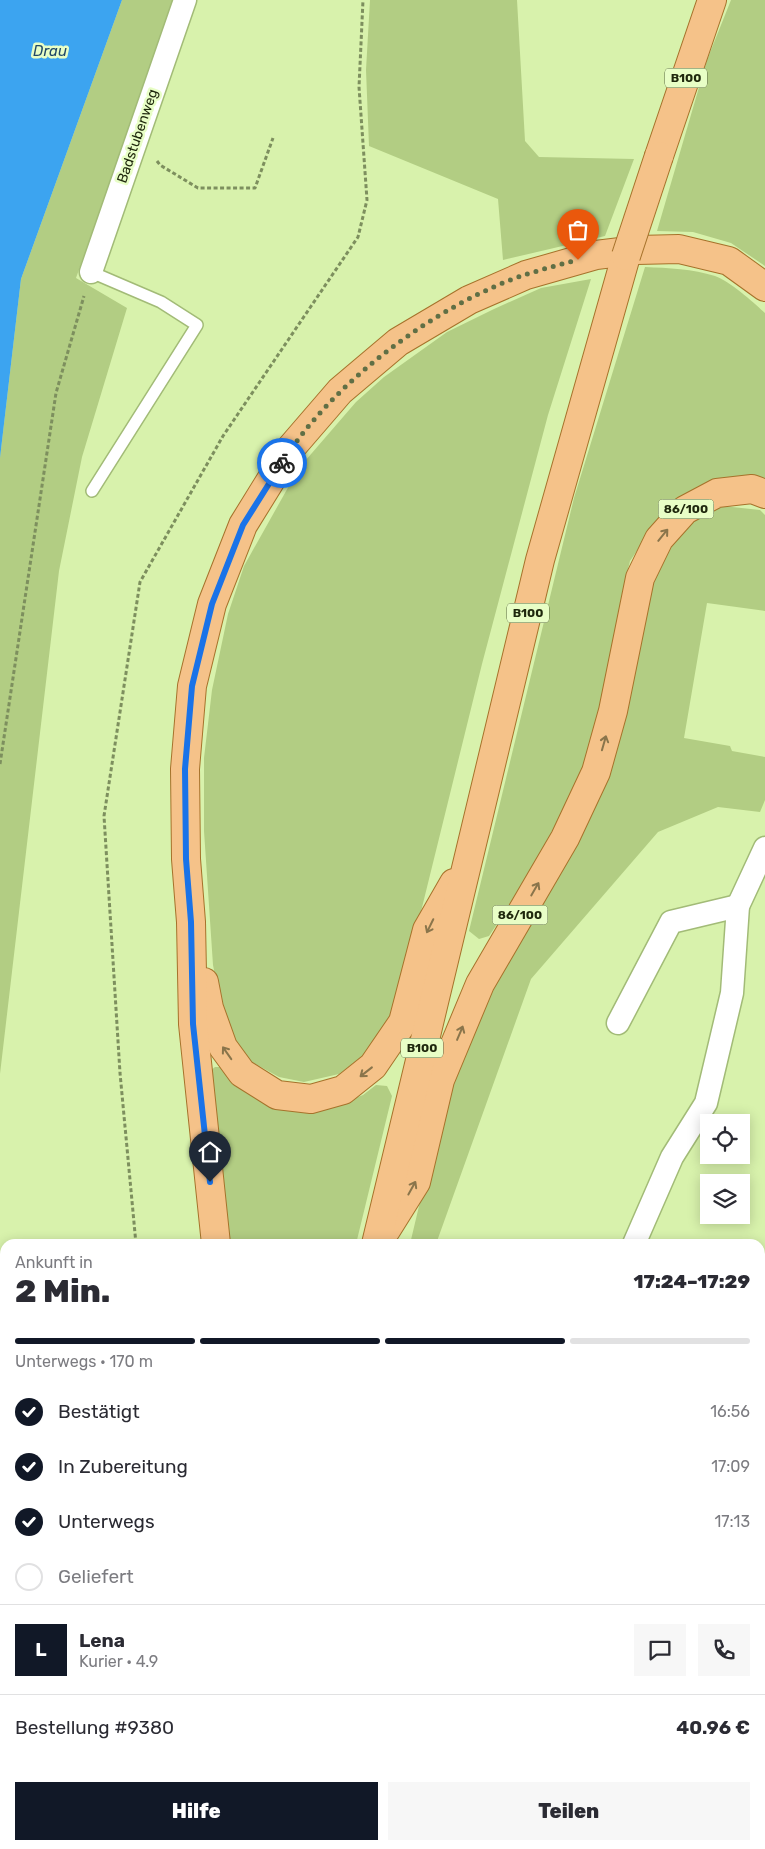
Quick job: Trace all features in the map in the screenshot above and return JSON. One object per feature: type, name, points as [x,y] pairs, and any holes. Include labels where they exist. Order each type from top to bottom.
[{"type":"main road","name":"B100","points":[[378,1239],[540,560],[626,256],[712,0]]},
{"type":"main road","points":[[215,1239],[193,1024],[191,922],[186,859],[185,769],[192,686],[212,604],[243,525],[290,449],[340,391],[398,342],[469,300],[526,275],[596,255],[637,250],[679,249],[729,261],[765,287]]},
{"type":"main road","name":"86/100","points":[[380,1239],[416,1182],[440,1080],[480,984],[564,838],[596,772],[613,711],[640,578],[659,539],[686,510],[717,493],[752,489],[765,494]]},
{"type":"main road","points":[[191,922],[209,1008],[223,1047],[242,1073],[277,1094],[311,1099],[343,1090],[373,1066],[402,1022],[427,930],[470,853]]},
{"type":"street","name":"Badstubenweg","points":[[91,272],[185,0]]},
{"type":"street","points":[[636,1239],[672,1157],[706,1103],[732,993],[738,906],[765,848]]},
{"type":"street","points":[[618,1023],[671,922],[738,906]]},
{"type":"lane","points":[[91,272],[161,302],[197,325],[92,491]]},
{"type":"path","points":[[137,136],[160,165],[198,188],[255,188],[273,138]]},
{"type":"path","points":[[0,764],[56,394],[91,272]]},
{"type":"green space","points":[[122,0],[175,0],[76,278],[127,308],[82,457],[59,571],[0,1074],[0,458],[21,279]]},
{"type":"green space","points":[[370,0],[517,0],[525,141],[539,157],[634,159],[605,236],[503,260],[498,199],[369,146],[366,70]]},
{"type":"green space","points":[[731,0],[765,0],[765,266],[731,243],[693,232],[657,231],[707,60]]},
{"type":"green space","points":[[645,267],[689,270],[715,276],[735,287],[765,313],[765,481],[657,521],[630,561],[621,598],[614,654],[594,741],[567,810],[524,884],[489,936],[479,939],[469,931],[574,498]]},
{"type":"green space","points":[[591,279],[548,415],[482,664],[413,944],[389,1021],[365,1054],[339,1074],[304,1082],[279,1077],[250,1061],[233,1041],[224,1022],[213,965],[204,831],[204,758],[212,690],[228,614],[244,566],[299,468],[356,402],[384,377],[447,332],[494,309],[541,288]]},
{"type":"green space","points":[[723,506],[760,510],[765,515],[765,611],[707,603],[684,738],[730,746],[732,751],[765,757],[765,800],[760,812],[718,807],[658,832],[531,979],[438,1239],[411,1239],[433,1147],[452,1082],[486,999],[575,847],[645,592],[663,548],[705,510]]},
{"type":"green space","points":[[215,1067],[220,1067],[235,1086],[272,1106],[330,1108],[363,1095],[376,1085],[387,1086],[392,1096],[357,1239],[227,1239],[210,1071]]},
{"type":"water","name":"Drau","points":[[0,0],[122,0],[21,279],[0,458]]},
{"type":"way so far","points":[[282,463],[290,449],[340,391],[398,342],[469,300],[526,275],[578,260]]},
{"type":"route","points":[[210,1182],[193,1024],[191,922],[186,859],[185,769],[192,686],[212,604],[243,525],[282,463]]}]
